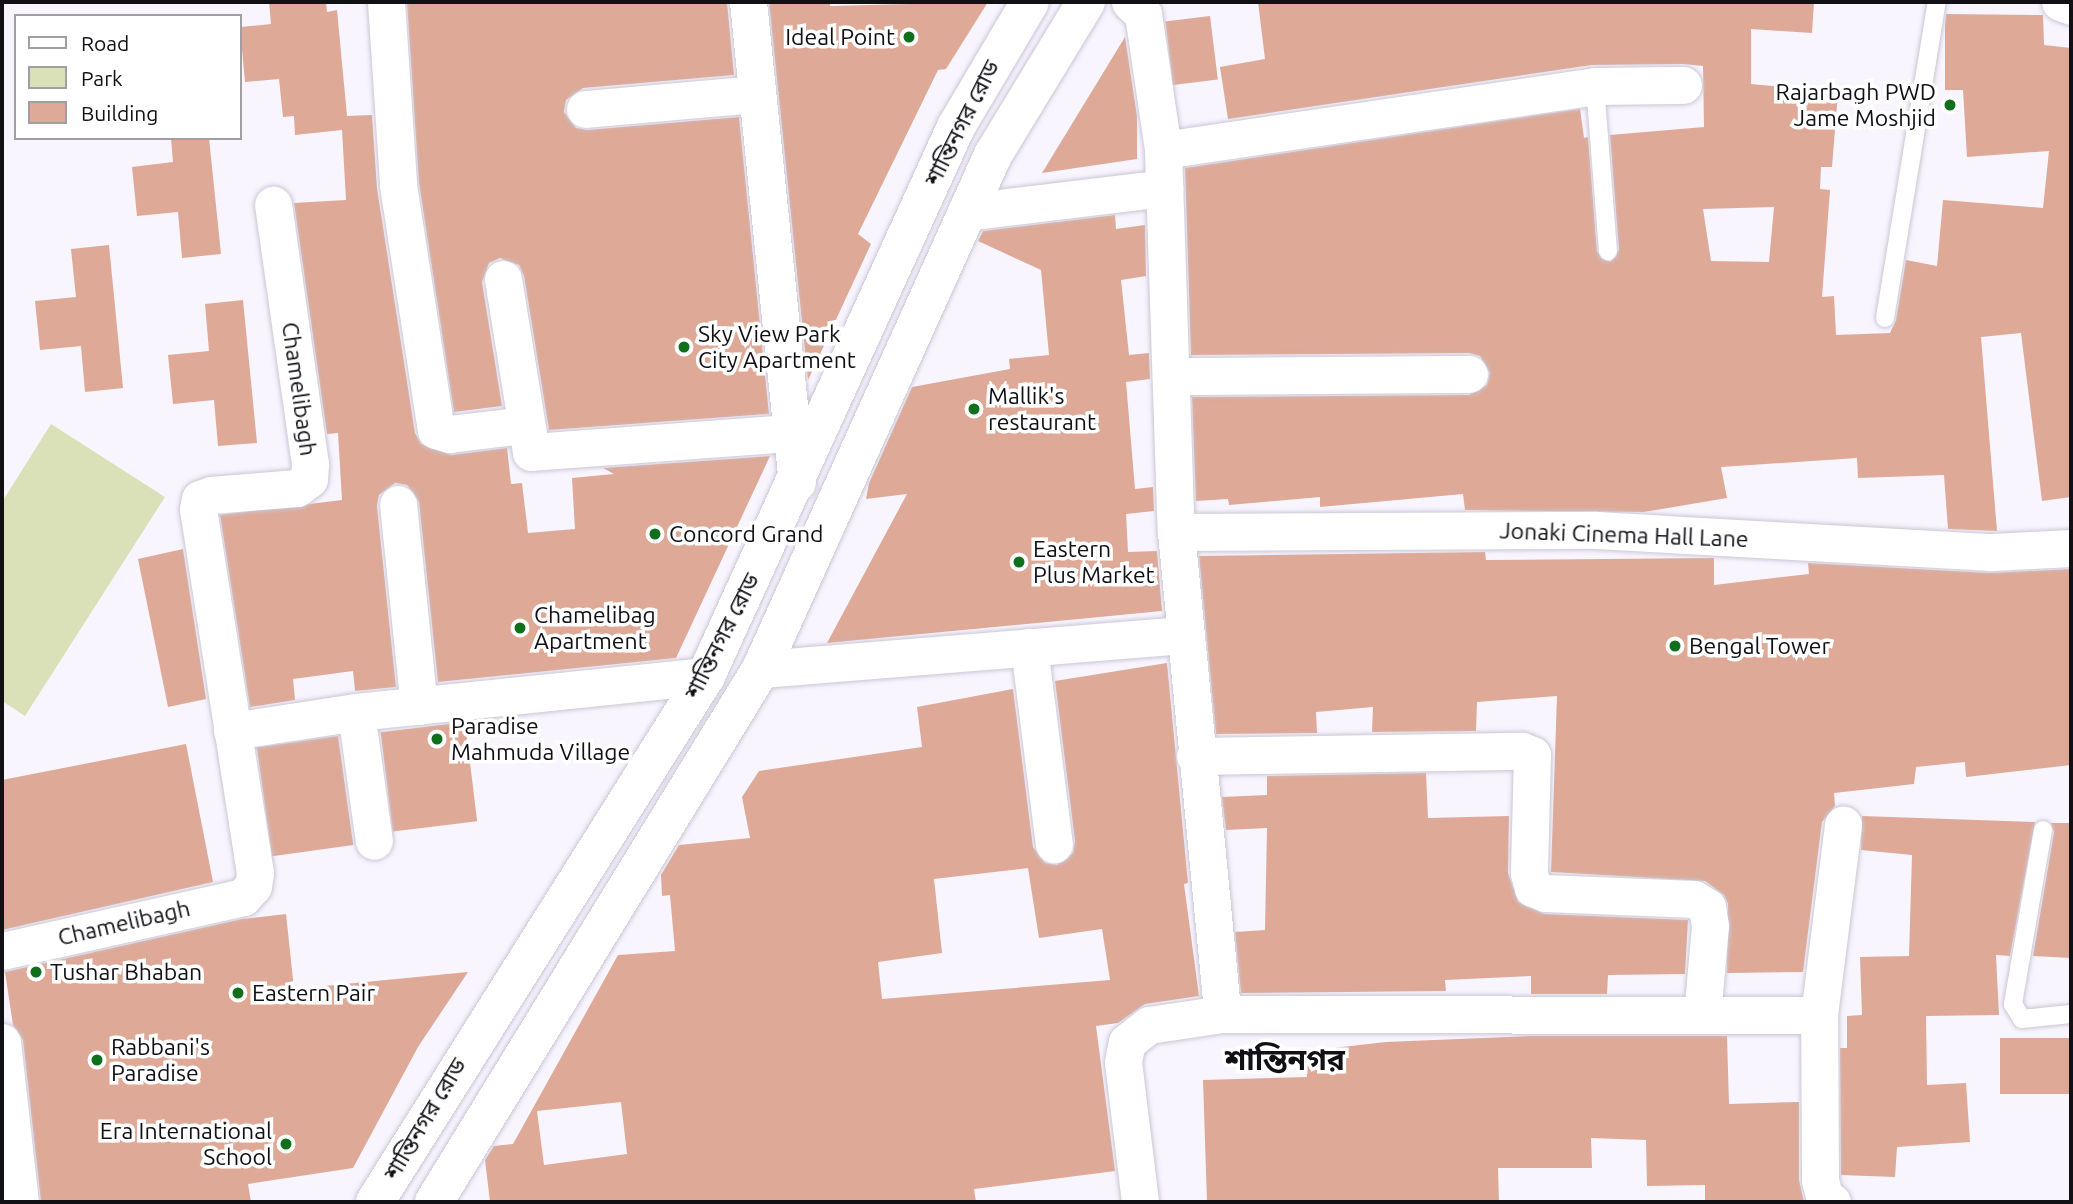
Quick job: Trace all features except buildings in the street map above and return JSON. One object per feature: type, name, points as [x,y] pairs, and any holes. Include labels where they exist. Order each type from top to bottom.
[{"type":"main road","name":"শান্তিনগর রোড","points":[[375,1202],[706,676],[797,483],[956,127],[1030,2]]},
{"type":"main road","name":"শান্তিনগর রোড","points":[[434,1202],[761,669],[993,155],[1086,2]]},
{"type":"street","points":[[386,2],[398,186],[436,430],[449,434],[524,425]]},
{"type":"street","points":[[748,2],[797,483]]},
{"type":"street","points":[[1129,2],[1143,14],[1163,150],[1174,376],[1176,533],[1195,756],[1222,1014]]},
{"type":"street","points":[[2060,2],[2071,6]]},
{"type":"street","points":[[1163,150],[1595,86],[1683,85]]},
{"type":"street","points":[[585,109],[756,94]]},
{"type":"street","points":[[966,212],[1165,188]]},
{"type":"street","name":"Chamelibagh","points":[[2,951],[243,897],[253,887],[255,873],[200,499],[297,488],[309,479],[310,464],[273,205]]},
{"type":"street","points":[[503,279],[528,447],[537,454],[791,433]]},
{"type":"street","points":[[1174,376],[1468,374]]},
{"type":"street","points":[[398,503],[419,706]]},
{"type":"street","name":"Jonaki Cinema Hall Lane","points":[[1176,533],[1596,530],[1991,552],[2071,548]]},
{"type":"street","points":[[761,669],[1184,635]]},
{"type":"street","points":[[1030,648],[1054,844]]},
{"type":"street","points":[[232,731],[356,712],[706,676]]},
{"type":"street","points":[[356,712],[374,841]]},
{"type":"street","points":[[1195,756],[1522,751],[1532,755],[1529,873],[1533,888],[1545,892],[1694,899],[1707,907],[1710,926],[1702,1015]]},
{"type":"street","points":[[1832,1202],[1825,1200],[1820,1180],[1819,1016],[1843,825]]},
{"type":"street","points":[[1140,1202],[1123,1062],[1127,1042],[1149,1024],[1222,1014],[1819,1016]]},
{"type":"street","points":[[2,1042],[20,1202]]},
{"type":"lane","points":[[1885,318],[1937,2]]},
{"type":"lane","points":[[1595,86],[1608,251]]},
{"type":"lane","points":[[2043,830],[2013,1004],[2022,1019],[2071,1014]]},
{"type":"green space","points":[[51,424],[165,497],[25,716],[2,701],[2,502]]},
{"type":"place","name":"Ideal Point","points":[[909,37]]},
{"type":"place","name":"Rajarbagh PWD Jame Moshjid","points":[[1950,105]]},
{"type":"place","name":"Sky View Park City Apartment","points":[[684,347]]},
{"type":"place","name":"Mallik's restaurant","points":[[974,409]]},
{"type":"place","name":"Concord Grand","points":[[655,534]]},
{"type":"place","name":"Eastern Plus Market","points":[[1019,562]]},
{"type":"place","name":"Chamelibag Apartment","points":[[520,628]]},
{"type":"place","name":"Bengal Tower","points":[[1675,646]]},
{"type":"place","name":"Paradise Mahmuda Village","points":[[437,739]]},
{"type":"place","name":"Tushar Bhaban","points":[[36,972]]},
{"type":"place","name":"Eastern Pair","points":[[238,993]]},
{"type":"place","name":"Rabbani's Paradise","points":[[97,1060]]},
{"type":"place","name":"Era International School","points":[[286,1144]]},
{"type":"district","name":"শান্তিনগর","points":[[1285,1059]]}]
